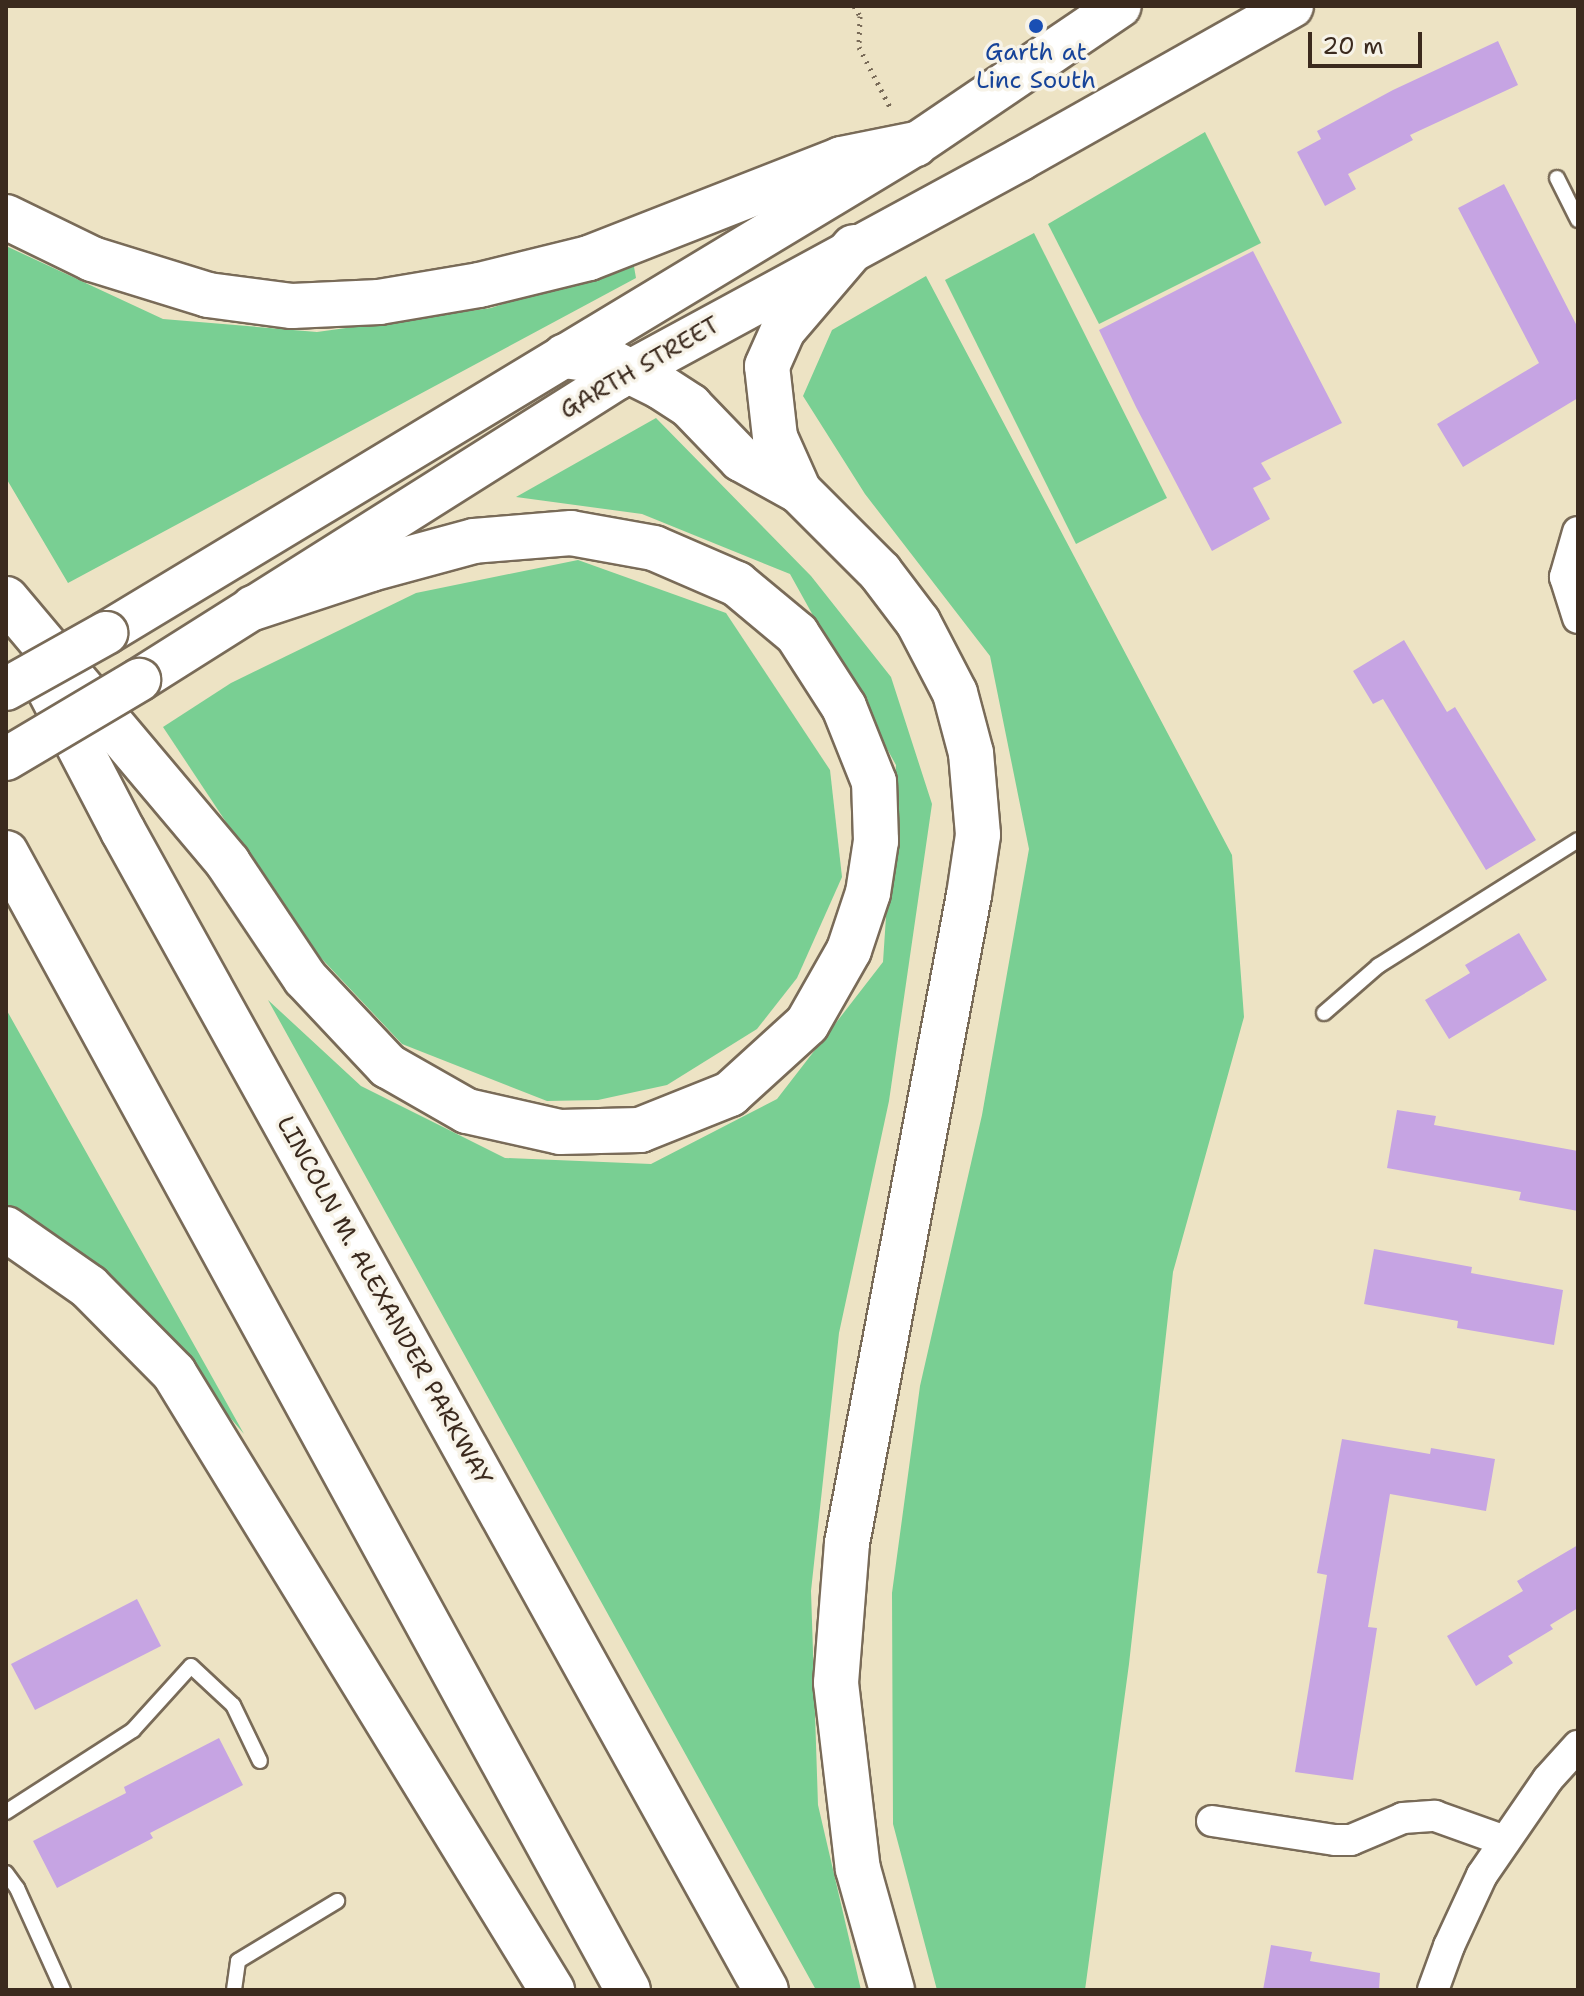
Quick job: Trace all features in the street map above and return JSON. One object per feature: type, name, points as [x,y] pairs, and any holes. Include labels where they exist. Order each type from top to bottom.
[{"type":"highway","points":[[6,217],[92,259],[208,295],[292,306],[379,302],[479,285],[589,258],[841,159],[916,144]]},
{"type":"highway","points":[[799,491],[775,437],[767,366],[783,330],[854,247]]},
{"type":"highway","points":[[565,356],[613,363],[631,371],[690,406],[741,459],[799,491],[880,572],[918,622],[955,693],[971,753],[978,835],[847,1543],[836,1683],[858,1869],[892,1990]]},
{"type":"highway","points":[[6,599],[228,863],[305,978],[388,1066],[467,1111],[560,1132],[640,1130],[730,1094],[807,1024],[849,950],[868,893],[876,841],[874,782],[844,707],[797,634],[737,584],[654,548],[571,533],[474,541],[371,569],[253,608]]},
{"type":"highway","name":"LINCOLN M. ALEXANDER PARKWAY","points":[[6,609],[123,831],[766,1990]]},
{"type":"highway","points":[[9,861],[628,1990]]},
{"type":"highway","points":[[6,1229],[89,1287],[174,1373],[552,1990]]},
{"type":"main road","name":"GARTH STREET","points":[[6,689],[106,633],[916,144],[1120,6]]},
{"type":"main road","name":"GARTH STREET","points":[[6,759],[139,680],[631,371],[854,247],[1021,159],[1292,6]]},
{"type":"street","points":[[1578,532],[1565,577],[1578,618]]},
{"type":"street","points":[[1433,1990],[1463,1912],[1482,1875],[1548,1779],[1578,1746]]},
{"type":"street","points":[[1212,1821],[1351,1840],[1403,1818],[1435,1816],[1505,1841]]},
{"type":"lane","points":[[1557,178],[1578,220]]},
{"type":"lane","points":[[1324,1013],[1378,966],[1578,840]]},
{"type":"lane","points":[[6,1812],[133,1730],[191,1666],[233,1705],[260,1761]]},
{"type":"lane","points":[[6,1873],[17,1888],[63,1990]]},
{"type":"lane","points":[[234,1990],[238,1961],[337,1901]]},
{"type":"path","points":[[854,6],[860,16],[859,47],[885,99],[916,144]]},
{"type":"green space","points":[[1205,132],[1261,243],[1099,324],[1048,224]]},
{"type":"green space","points":[[1034,233],[1167,498],[1076,544],[945,280]]},
{"type":"green space","points":[[6,246],[163,319],[317,332],[491,308],[633,261],[636,278],[68,583],[6,478]]},
{"type":"green space","points":[[926,276],[1232,855],[1244,1017],[1173,1272],[1129,1664],[1085,1990],[937,1990],[893,1824],[892,1593],[920,1386],[982,1115],[1029,849],[990,656],[865,494],[803,396],[832,330]]},
{"type":"green space","points":[[656,418],[811,576],[891,677],[932,804],[889,1101],[839,1333],[811,1591],[818,1805],[861,1990],[816,1990],[268,1000],[361,1086],[505,1158],[651,1164],[777,1099],[883,962],[896,765],[790,574],[642,514],[516,497]]},
{"type":"green space","points":[[578,560],[726,613],[830,770],[842,877],[797,978],[757,1029],[667,1085],[598,1100],[547,1101],[402,1044],[305,941],[163,727],[231,683],[416,593]]},
{"type":"green space","points":[[6,1009],[244,1434],[149,1322],[6,1205]]},
{"type":"building","points":[[1498,41],[1518,85],[1410,135],[1413,140],[1348,174],[1356,189],[1325,206],[1297,152],[1321,139],[1317,131],[1393,90]]},
{"type":"building","points":[[1504,184],[1578,328],[1578,398],[1463,467],[1437,424],[1539,363],[1458,208]]},
{"type":"building","points":[[1253,251],[1342,423],[1261,463],[1271,479],[1253,488],[1270,519],[1212,551],[1099,330]]},
{"type":"building","points":[[1404,640],[1447,712],[1455,707],[1536,840],[1486,870],[1383,699],[1373,704],[1353,671]]},
{"type":"building","points":[[1519,933],[1547,980],[1449,1039],[1425,1000],[1470,973],[1465,965]]},
{"type":"building","points":[[1397,1110],[1436,1116],[1434,1125],[1578,1151],[1578,1211],[1519,1200],[1521,1192],[1387,1168]]},
{"type":"building","points":[[1374,1249],[1472,1267],[1471,1273],[1563,1290],[1554,1345],[1457,1328],[1458,1321],[1364,1304]]},
{"type":"building","points":[[1342,1439],[1430,1454],[1431,1448],[1495,1459],[1486,1511],[1390,1494],[1368,1627],[1377,1628],[1353,1780],[1295,1772],[1327,1575],[1317,1573]]},
{"type":"building","points":[[1578,1545],[1578,1608],[1550,1625],[1553,1629],[1508,1656],[1513,1663],[1476,1686],[1447,1636],[1523,1591],[1517,1581]]},
{"type":"building","points":[[137,1599],[161,1646],[35,1710],[11,1664]]},
{"type":"building","points":[[219,1738],[243,1785],[150,1833],[153,1838],[57,1888],[33,1841],[126,1793],[124,1787]]},
{"type":"building","points":[[1271,1945],[1312,1952],[1310,1961],[1380,1973],[1379,1990],[1263,1990]]},
{"type":"place","name":"Garth at Linc South","points":[[1036,26]]}]
